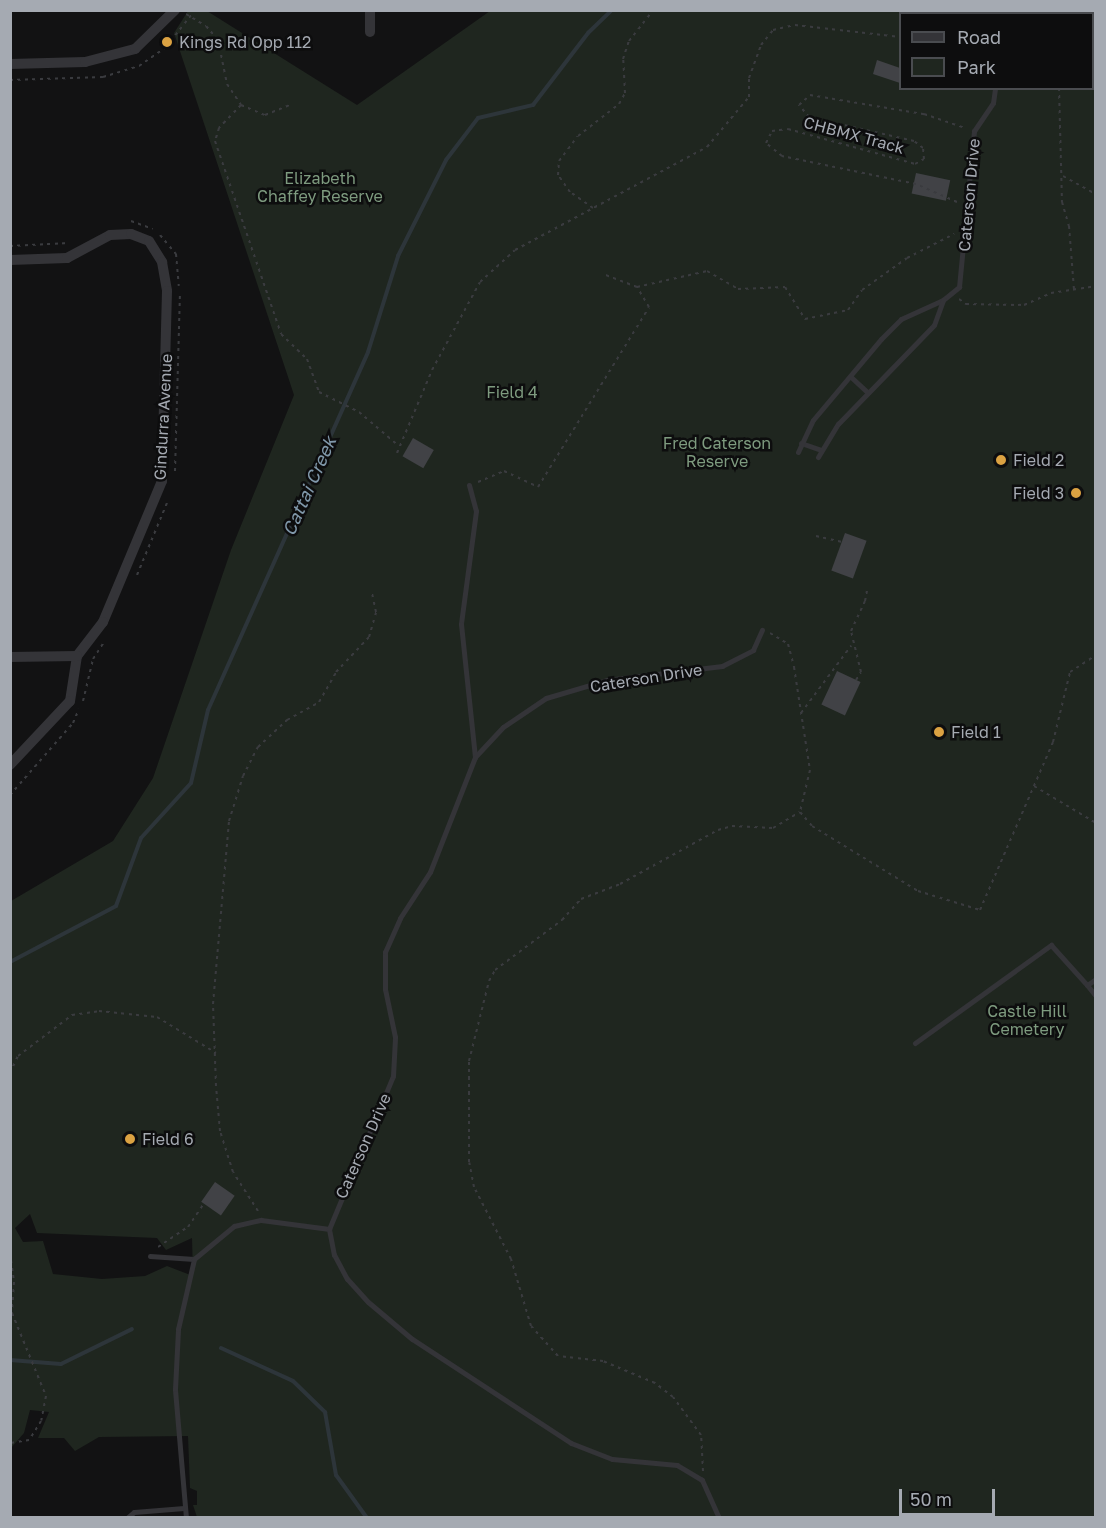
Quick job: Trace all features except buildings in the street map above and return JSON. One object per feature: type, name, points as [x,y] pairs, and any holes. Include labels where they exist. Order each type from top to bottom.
[{"type":"street","points":[[10,63],[85,62],[135,49],[175,10]]},
{"type":"street","points":[[370,10],[370,32]]},
{"type":"street","name":"Gindurra Avenue","points":[[10,260],[67,258],[110,235],[131,234],[149,241],[162,262],[167,291],[162,481],[102,622],[77,656]]},
{"type":"street","points":[[10,657],[77,656],[70,701],[10,765]]},
{"type":"lane","name":"Caterson Drive","points":[[952,294],[959,287],[963,268],[963,229],[974,131],[993,103],[995,90]]},
{"type":"lane","points":[[798,452],[813,420],[901,319],[952,294]]},
{"type":"lane","points":[[818,457],[830,434],[934,325],[943,300]]},
{"type":"lane","points":[[851,377],[868,393]]},
{"type":"lane","points":[[801,443],[821,450]]},
{"type":"lane","points":[[469,486],[475,522],[461,624],[475,757]]},
{"type":"lane","name":"Caterson Drive","points":[[329,1229],[393,1076],[395,1037],[385,989],[385,952],[400,918],[430,872],[475,757],[503,727],[546,698],[607,680],[722,666],[753,650],[762,630]]},
{"type":"lane","points":[[915,1043],[1051,945],[1095,996]]},
{"type":"lane","points":[[1087,985],[1095,979]]},
{"type":"lane","points":[[186,1518],[180,1478],[175,1389],[178,1329],[194,1258],[234,1226],[261,1220],[329,1229],[334,1255],[343,1271],[368,1302],[486,1389],[571,1443],[612,1459],[677,1465],[702,1480],[719,1518]]},
{"type":"lane","points":[[150,1256],[194,1258]]},
{"type":"lane","points":[[173,1478],[180,1478]]},
{"type":"lane","points":[[127,1518],[134,1512],[184,1508]]},
{"type":"path","points":[[180,10],[206,26],[218,40],[228,84],[241,105],[266,116],[292,104]]},
{"type":"path","points":[[593,208],[570,192],[558,175],[559,161],[578,136],[619,104],[625,93],[623,59],[629,41],[653,10]]},
{"type":"path","points":[[397,453],[453,326],[480,282],[515,250],[707,147],[749,97],[749,78],[761,45],[772,30],[795,25],[899,37]]},
{"type":"path","points":[[1059,90],[1062,202],[1069,226],[1074,289]]},
{"type":"path","name":"CHBMX Track","points":[[966,205],[916,184],[782,156],[769,149],[767,136],[779,128],[788,129],[915,164],[924,159],[923,148],[914,141],[814,119],[801,108],[800,102],[804,97],[814,95],[931,116],[974,131]]},
{"type":"path","points":[[241,105],[219,128],[215,141],[281,334],[307,359],[319,392],[330,401],[359,412],[399,446]]},
{"type":"path","points":[[1063,176],[1095,194]]},
{"type":"path","points":[[124,222],[149,226],[177,254],[180,295],[178,458],[173,478]]},
{"type":"path","points":[[603,274],[637,287],[707,271],[738,289],[785,287],[805,318],[848,310],[862,290],[907,258],[963,229]]},
{"type":"path","points":[[10,246],[70,243]]},
{"type":"path","points":[[952,294],[966,304],[1024,305],[1051,293],[1095,286]]},
{"type":"path","points":[[469,486],[504,471],[538,487],[649,307],[637,287]]},
{"type":"path","points":[[133,583],[168,498]]},
{"type":"path","points":[[816,536],[842,542]]},
{"type":"path","points":[[856,680],[861,672],[852,646],[851,631],[865,602],[868,586]]},
{"type":"path","points":[[261,1220],[257,1206],[233,1172],[220,1131],[213,1004],[230,821],[243,776],[258,747],[287,720],[319,702],[336,672],[369,637],[376,612],[372,593]]},
{"type":"path","points":[[702,1480],[705,1449],[701,1435],[673,1397],[655,1383],[603,1361],[558,1356],[545,1346],[531,1326],[511,1259],[474,1187],[469,1162],[469,1061],[489,981],[495,970],[562,920],[582,899],[620,884],[718,830],[732,826],[773,828],[800,812],[810,770],[788,644],[762,630]]},
{"type":"path","points":[[10,795],[73,723],[93,659],[108,636]]},
{"type":"path","points":[[801,713],[852,646]]},
{"type":"path","points":[[800,812],[812,826],[918,891],[980,910],[1053,742],[1070,672],[1095,655]]},
{"type":"path","points":[[1034,786],[1095,823]]},
{"type":"path","points":[[10,1073],[18,1056],[72,1015],[99,1011],[157,1017],[216,1053]]},
{"type":"path","points":[[150,1256],[162,1241],[188,1227],[204,1203]]},
{"type":"path","points":[[10,1253],[14,1282],[12,1313],[46,1396],[40,1421],[29,1440],[10,1443]]},
{"type":"green space","name":"Fred Caterson Reserve","points":[[188,11],[207,11],[357,105],[490,11],[1095,11],[1095,1517],[197,1517],[193,1505],[197,1505],[197,1491],[190,1488],[188,1436],[99,1437],[75,1451],[64,1438],[38,1438],[49,1412],[30,1410],[24,1433],[11,1448],[11,901],[113,841],[153,778],[231,550],[294,395],[174,33]],"holes":[[[30,1214],[37,1233],[157,1238],[166,1250],[192,1238],[193,1276],[167,1266],[145,1276],[102,1279],[53,1274],[43,1241],[23,1242],[15,1228]]]},
{"type":"waterway","name":"Cattai Creek","points":[[10,962],[116,906],[141,838],[191,783],[208,710],[368,352],[398,256],[446,160],[478,118],[533,105],[588,33],[612,10]]},
{"type":"waterway","points":[[10,1360],[61,1364],[132,1329]]},
{"type":"waterway","points":[[221,1348],[293,1381],[325,1412],[336,1475],[367,1518]]},
{"type":"place","name":"Kings Rd Opp 112","points":[[167,42]]},
{"type":"place","name":"Field 2","points":[[1001,460]]},
{"type":"place","name":"Field 3","points":[[1076,493]]},
{"type":"place","name":"Field 1","points":[[939,732]]},
{"type":"place","name":"Field 6","points":[[130,1139]]},
{"type":"park label","name":"Elizabeth Chaffey Reserve","points":[[320,187]]},
{"type":"park label","name":"Field 4","points":[[512,392]]},
{"type":"park label","name":"Castle Hill Cemetery","points":[[1027,1020]]}]
